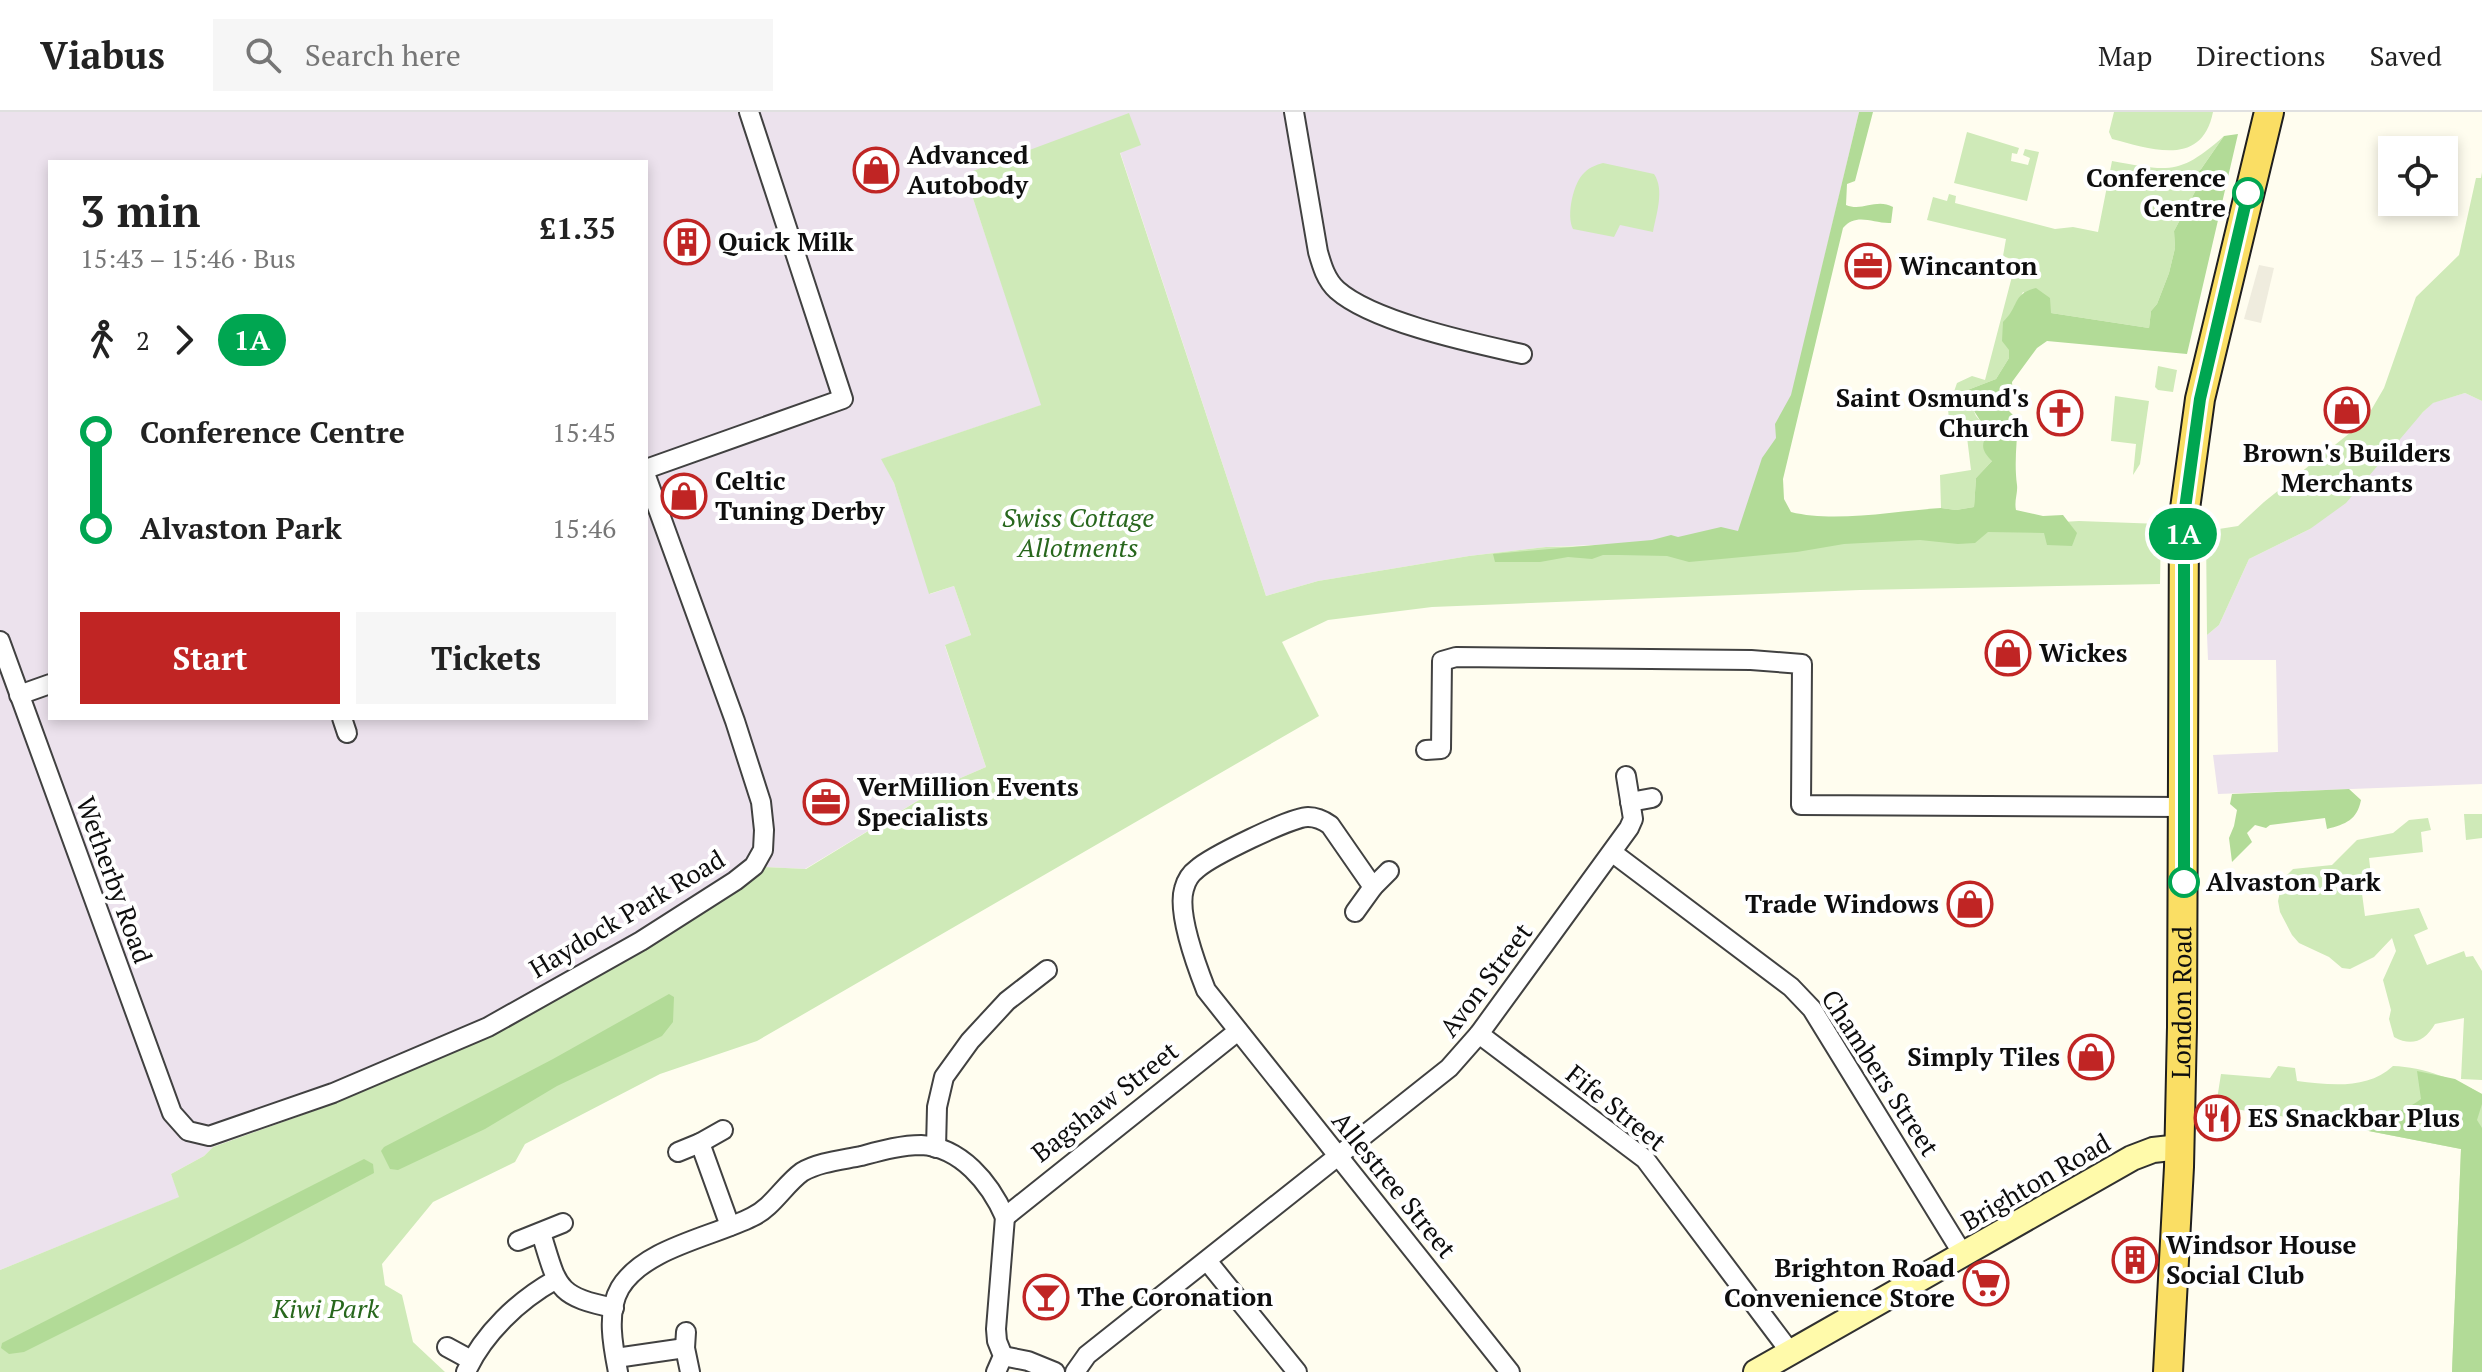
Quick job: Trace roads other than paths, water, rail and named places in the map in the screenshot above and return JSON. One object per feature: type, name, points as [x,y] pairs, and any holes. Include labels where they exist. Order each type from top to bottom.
[{"type":"main road","name":"London Road","points":[[2168,1372],[2180,1147],[2184,516],[2200,399],[2269,112]]},
{"type":"street","points":[[648,468],[843,399],[749,112]]},
{"type":"street","points":[[1294,112],[1318,252],[1324,272],[1336,288],[1380,316],[1522,354]]},
{"type":"street","name":"Haydock Park Road","points":[[188,1131],[209,1136],[333,1093],[488,1027],[641,941],[754,866],[763,850],[761,802],[735,721],[648,482]]},
{"type":"street","name":"Wetherby Road","points":[[0,641],[172,1113],[188,1131]]},
{"type":"street","points":[[1426,750],[1441,749],[1442,661],[1456,657],[1751,660],[1802,664],[1801,805],[2184,807]]},
{"type":"street","points":[[19,695],[48,685]]},
{"type":"street","name":"Avon Street","points":[[1075,1372],[1087,1355],[1449,1068],[1479,1034],[1613,853],[1633,819],[1626,776]]},
{"type":"street","points":[[1630,802],[1652,798]]},
{"type":"street","name":"Allestree Street","points":[[1373,887],[1330,825],[1308,817],[1289,821],[1208,862],[1186,881],[1182,898],[1203,982],[1220,1011],[1510,1372]]},
{"type":"street","name":"Chambers Street","points":[[1613,853],[1791,987],[1812,1009],[1964,1256]]},
{"type":"street","points":[[1355,912],[1389,871]]},
{"type":"street","points":[[936,1148],[937,1107],[944,1077],[970,1041],[1007,1001],[1047,970]]},
{"type":"street","name":"Bagshaw Street","points":[[1005,1217],[1238,1031]]},
{"type":"street","name":"Fife Street","points":[[1479,1034],[1645,1159],[1791,1353]]},
{"type":"street","points":[[678,1152],[723,1130]]},
{"type":"street","points":[[700,1143],[730,1226]]},
{"type":"street","points":[[690,1372],[685,1340],[617,1365],[614,1308],[620,1289],[637,1268],[662,1254],[761,1212],[794,1179],[813,1167],[906,1147],[936,1148],[961,1159],[989,1188],[1005,1217],[996,1329],[1000,1364],[1028,1361],[1055,1372]]},
{"type":"street","name":"Brighton Road","points":[[1756,1372],[2132,1158],[2153,1150],[2180,1147]]},
{"type":"street","points":[[518,1241],[563,1223]]},
{"type":"street","points":[[541,1233],[555,1280],[565,1292],[577,1299],[614,1308]]},
{"type":"street","points":[[1208,1262],[1297,1372]]},
{"type":"street","points":[[447,1347],[468,1366],[515,1309],[555,1280]]},
{"type":"place","name":"Advanced Autobody","points":[[876,170]]},
{"type":"place","name":"Conference Centre","points":[[2248,193]]},
{"type":"place","name":"Quick Milk","points":[[687,242]]},
{"type":"place","name":"Wincanton","points":[[1868,266]]},
{"type":"place","name":"Brown's Builders Merchants","points":[[2347,410]]},
{"type":"place","name":"Saint Osmund's Church","points":[[2060,413]]},
{"type":"place","name":"Celtic Tuning Derby","points":[[684,496]]},
{"type":"place","name":"Wickes","points":[[2008,653]]},
{"type":"place","name":"VerMillion Events Specialists","points":[[826,802]]},
{"type":"place","name":"Alvaston Park","points":[[2184,882]]},
{"type":"place","name":"Trade Windows","points":[[1970,904]]},
{"type":"place","name":"Simply Tiles","points":[[2091,1057]]},
{"type":"place","name":"ES Snackbar Plus","points":[[2217,1118]]},
{"type":"place","name":"Windsor House Social Club","points":[[2135,1260]]},
{"type":"place","name":"Brighton Road Convenience Store","points":[[1986,1283]]},
{"type":"place","name":"The Coronation","points":[[1046,1297]]},
{"type":"park label","name":"Swiss Cottage Allotments","points":[[1078,533]]},
{"type":"park label","name":"Kiwi Park","points":[[326,1309]]}]
